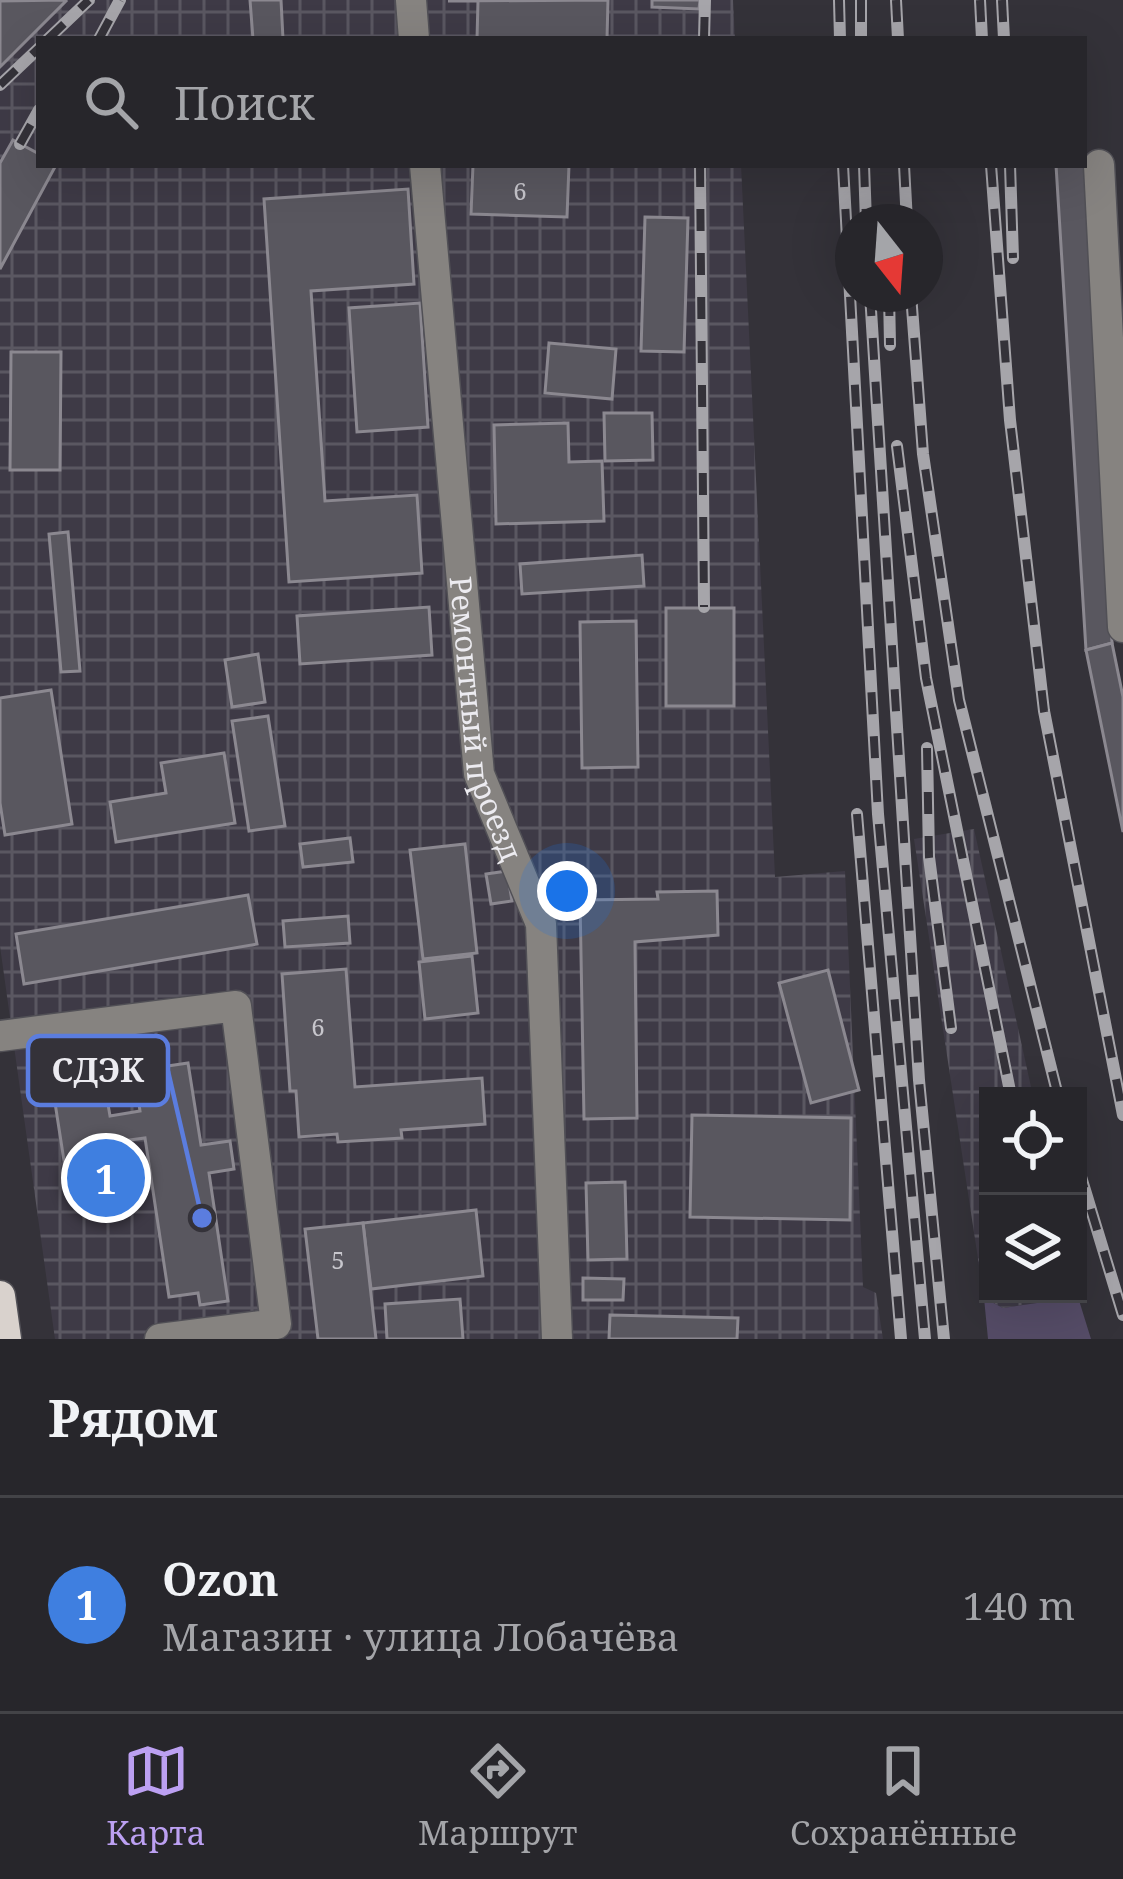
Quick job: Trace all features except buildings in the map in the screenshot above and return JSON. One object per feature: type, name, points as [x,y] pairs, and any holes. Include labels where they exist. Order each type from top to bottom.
[{"type":"main road","points":[[0,1296],[7,1339]]},
{"type":"lane","points":[[411,0],[414,36]]},
{"type":"lane","points":[[1100,165],[1123,627]]},
{"type":"lane","name":"Ремонтный проезд","points":[[425,168],[479,774],[541,924],[556,1339]]},
{"type":"lane","points":[[0,1036],[236,1006],[276,1324],[160,1339]]},
{"type":"shaded area","points":[[0,0],[733,0],[735,36],[36,36],[36,168],[741,168],[775,877],[845,871],[863,1287],[876,1293],[883,1339],[55,1339],[0,946]]},
{"type":"shaded area","points":[[974,829],[1031,1087],[979,1087],[979,1265],[914,839]]},
{"type":"shaded area","points":[[984,1303],[1003,1308],[1080,1303],[1091,1339],[988,1339]]},
{"type":"shaded area","points":[[994,1303],[1037,1303],[1003,1308]]},
{"type":"railway","points":[[51,36],[89,0]]},
{"type":"railway","points":[[101,36],[120,0]]},
{"type":"railway","points":[[704,36],[705,0]]},
{"type":"railway","points":[[839,0],[840,36]]},
{"type":"railway","points":[[861,0],[861,36]]},
{"type":"railway","points":[[896,0],[898,36]]},
{"type":"railway","points":[[980,0],[982,36]]},
{"type":"railway","points":[[1002,0],[1004,36]]},
{"type":"railway","points":[[0,85],[36,51]]},
{"type":"railway","points":[[20,144],[36,115]]},
{"type":"railway","points":[[700,168],[704,607]]},
{"type":"railway","points":[[843,168],[878,814],[925,1339]]},
{"type":"railway","points":[[864,168],[865,204]]},
{"type":"railway","points":[[904,168],[906,204]]},
{"type":"railway","points":[[991,168],[1010,420],[1044,711],[1123,1115]]},
{"type":"railway","points":[[1010,168],[1013,258]]},
{"type":"railway","points":[[871,312],[919,1080],[944,1339]]},
{"type":"railway","points":[[889,312],[890,345]]},
{"type":"railway","points":[[912,312],[923,454],[959,700],[1056,1087]]},
{"type":"railway","points":[[897,446],[926,678],[1009,1087]]},
{"type":"railway","points":[[927,748],[929,857],[951,1028]]},
{"type":"railway","points":[[857,814],[901,1339]]},
{"type":"railway","points":[[1087,1195],[1123,1315]]},
{"type":"place","name":"Ozon","points":[[106,1178]]},
{"type":"place","name":"СДЭК","points":[[202,1218]]}]
